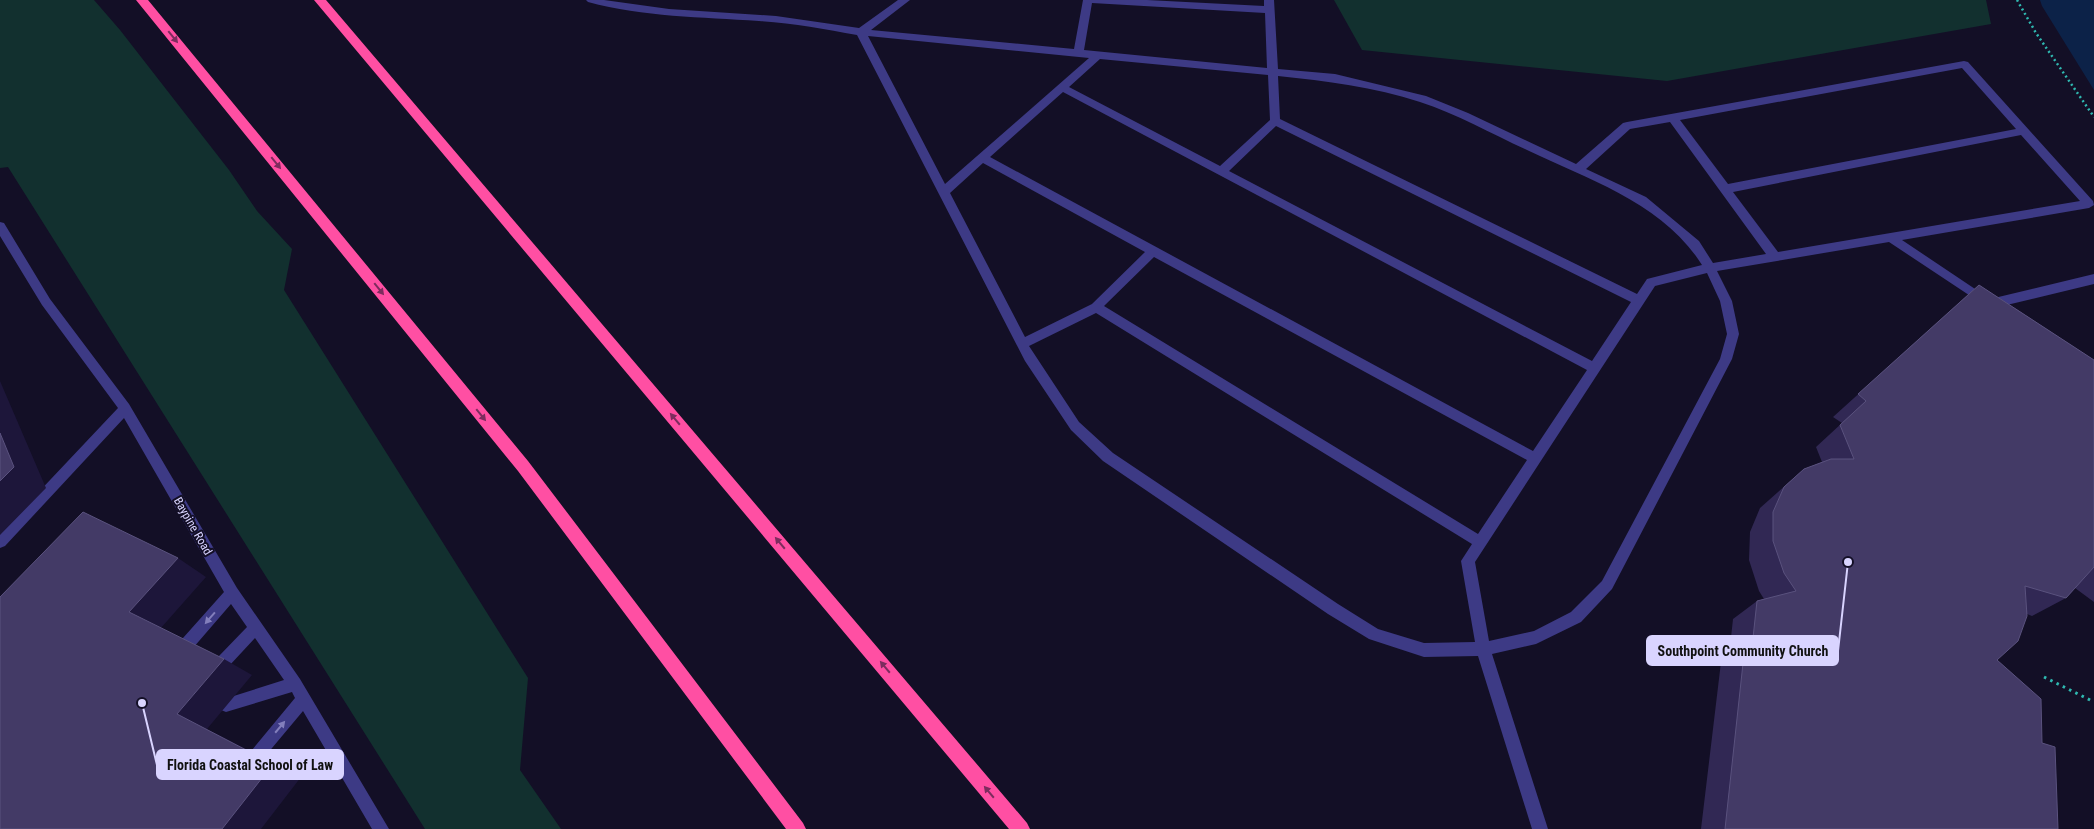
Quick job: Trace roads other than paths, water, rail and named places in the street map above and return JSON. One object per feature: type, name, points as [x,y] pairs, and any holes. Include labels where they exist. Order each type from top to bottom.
[{"type":"highway","points":[[142,0],[523,466],[797,829]]},
{"type":"highway","points":[[320,0],[1021,829]]},
{"type":"street","points":[[591,0],[617,8],[800,22],[861,32],[1274,70],[1335,78],[1422,99],[1464,116],[1642,200],[1695,244],[1710,268],[1726,301],[1733,334],[1726,360],[1607,585],[1576,617],[1536,638],[1483,649],[1424,650],[1374,634],[1333,609],[1108,457],[1075,426],[1052,394],[1022,344],[861,32]]},
{"type":"street","points":[[861,32],[906,0]]},
{"type":"street","points":[[1079,52],[1088,0],[1269,5],[1274,70],[1275,121],[1221,172]]},
{"type":"street","points":[[944,192],[1098,54]]},
{"type":"street","points":[[1540,829],[1483,649],[1468,561],[1651,282],[1710,268],[1775,256],[2089,204],[1964,64],[1627,126],[1577,170]]},
{"type":"street","points":[[1061,87],[1594,368]]},
{"type":"street","points":[[1672,117],[1775,256]]},
{"type":"street","points":[[1275,121],[1638,300]]},
{"type":"street","points":[[1725,189],[2024,131]]},
{"type":"street","points":[[982,158],[1535,458]]},
{"type":"street","name":"Baypine Road","points":[[0,226],[46,302],[124,408],[232,593],[295,684],[381,829]]},
{"type":"street","points":[[1890,238],[2006,315]]},
{"type":"street","points":[[1022,344],[1096,307],[1153,251]]},
{"type":"street","points":[[1990,304],[2094,279]]},
{"type":"street","points":[[1096,307],[1480,542]]},
{"type":"street","points":[[0,542],[124,408]]},
{"type":"street","points":[[188,643],[232,593]]},
{"type":"street","points":[[224,661],[256,626]]},
{"type":"street","points":[[226,706],[295,684]]},
{"type":"street","points":[[257,755],[304,699]]},
{"type":"water","points":[[2040,0],[2094,0],[2094,90],[2042,6]]},
{"type":"place","name":"Southpoint Community Church","points":[[1848,562]]},
{"type":"place","name":"Florida Coastal School of Law","points":[[142,703]]}]
